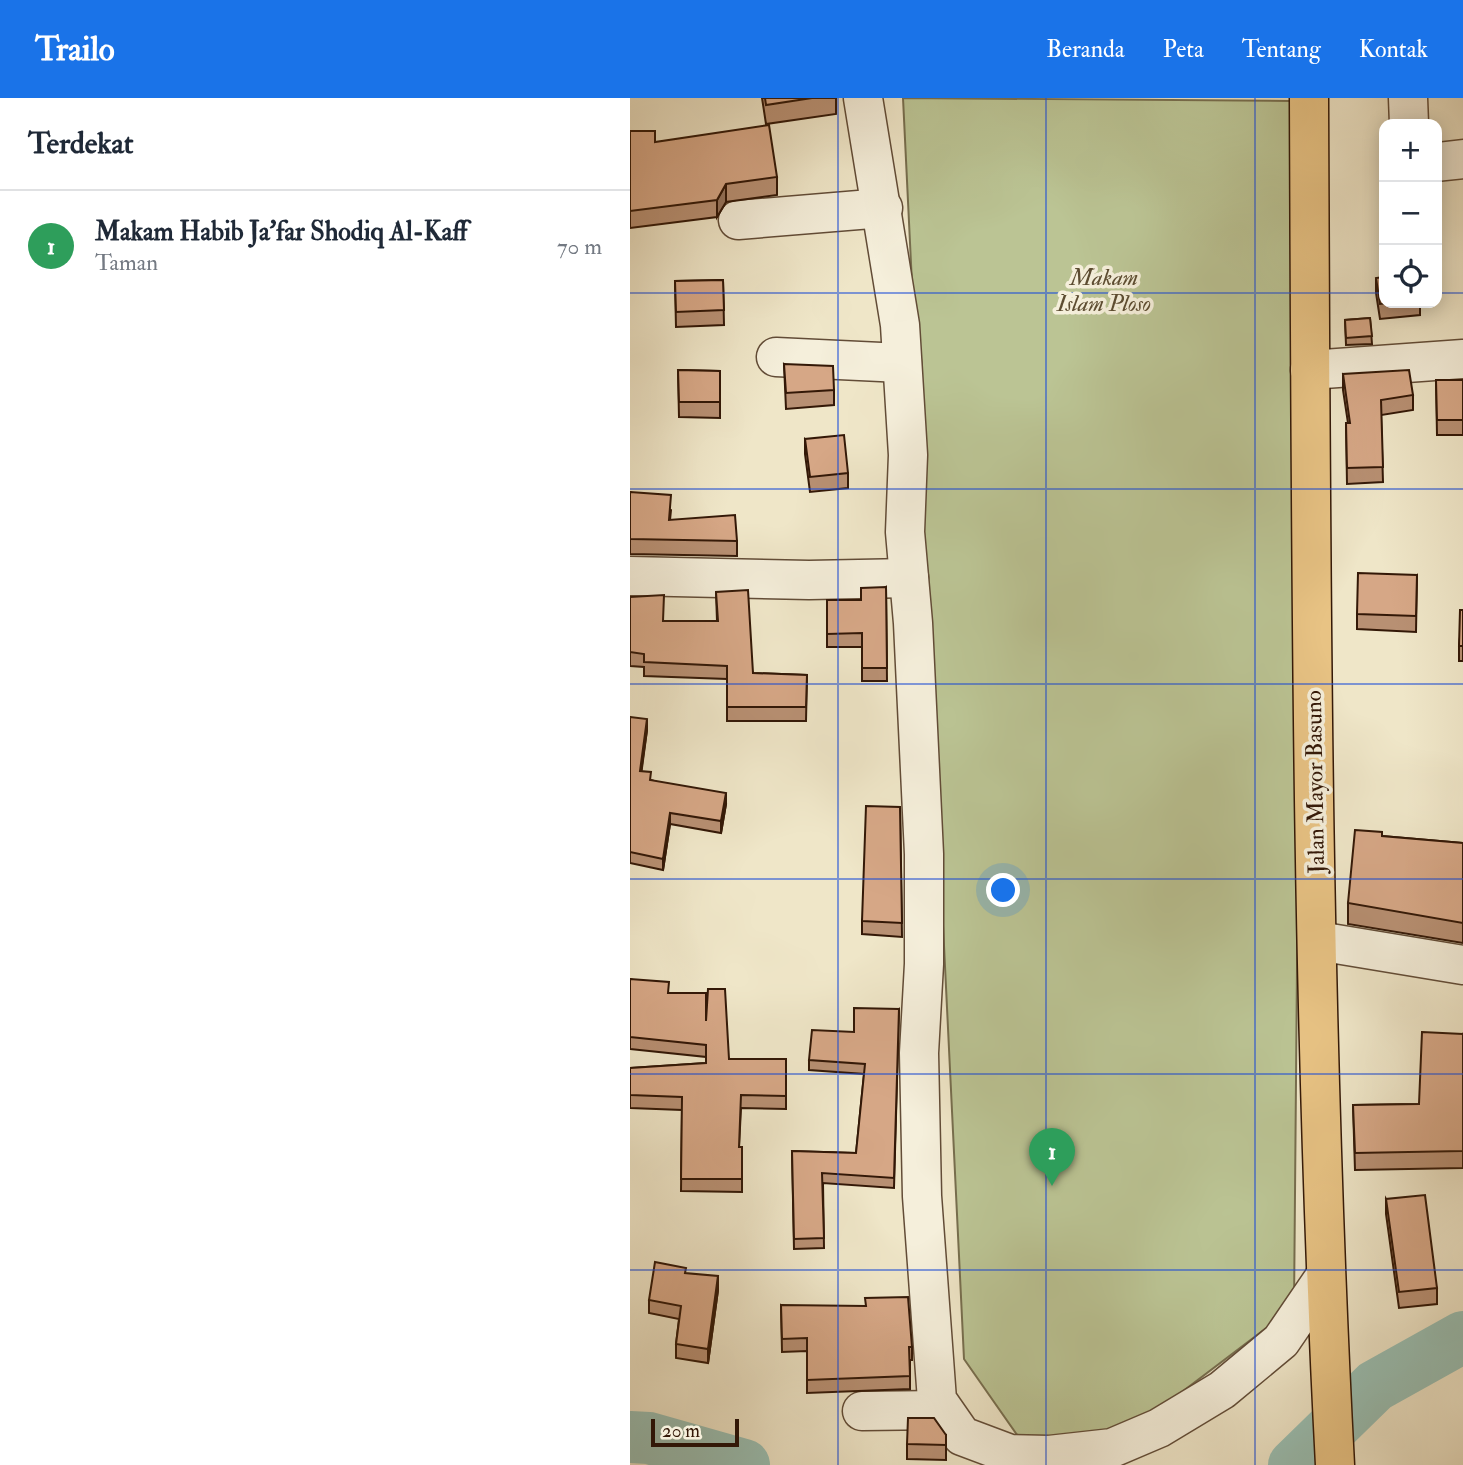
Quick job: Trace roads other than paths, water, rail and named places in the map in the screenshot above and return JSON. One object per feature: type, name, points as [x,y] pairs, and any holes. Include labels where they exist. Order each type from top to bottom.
[{"type":"main road","name":"Jalan Mayor Basuno","points":[[1309,98],[1318,941],[1325,1289],[1335,1465]]},
{"type":"street","points":[[863,98],[900,325],[908,455],[905,532],[924,853],[924,964],[919,1053],[922,1196],[937,1400],[962,1436],[1010,1454],[1049,1455],[1112,1448],[1159,1427],[1222,1390],[1281,1342],[1325,1289]]},
{"type":"street","points":[[1408,98],[1409,119]]},
{"type":"street","points":[[1442,161],[1463,159]]},
{"type":"street","points":[[738,220],[883,208]]},
{"type":"street","points":[[776,356],[902,363]]},
{"type":"street","points":[[1310,370],[1463,359]]},
{"type":"street","points":[[630,576],[909,579]]},
{"type":"street","points":[[1318,941],[1463,965]]},
{"type":"street","points":[[862,1412],[942,1410]]},
{"type":"waterway","points":[[1294,1465],[1375,1386],[1463,1337]]},
{"type":"waterway","points":[[630,1437],[649,1438],[744,1465]]},
{"type":"place","name":"Makam Habib Ja'far Shodiq Al-Kaff","points":[[1052,1186]]},
{"type":"park label","name":"Makam Islam Ploso","points":[[1104,290]]}]
